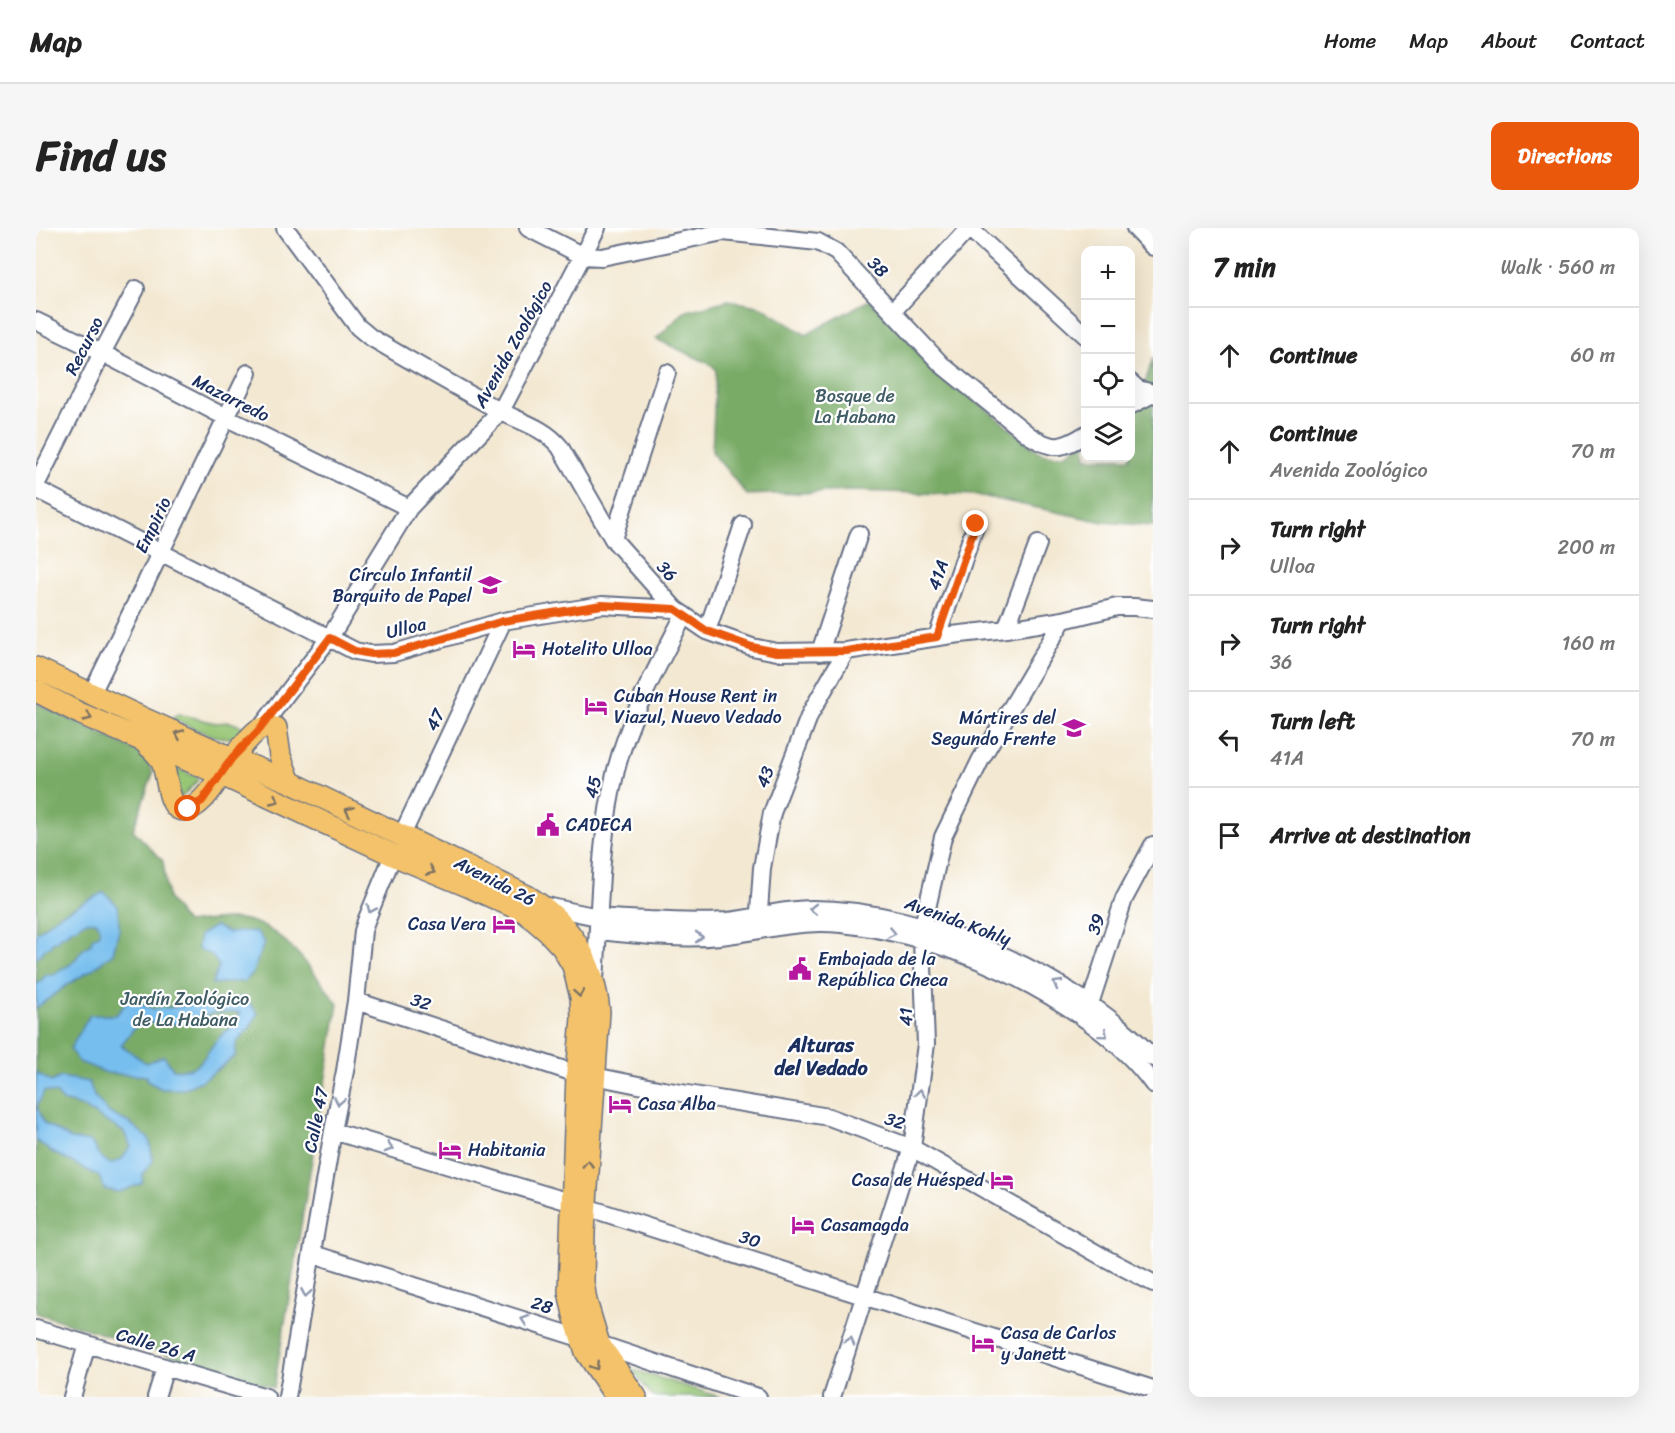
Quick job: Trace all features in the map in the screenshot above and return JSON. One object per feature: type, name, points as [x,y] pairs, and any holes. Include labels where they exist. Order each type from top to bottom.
[{"type":"main road","name":"Avenida 26","points":[[36,668],[393,855],[525,912],[562,947],[573,966],[581,997],[585,1075],[578,1205],[569,1291],[590,1341],[636,1397]]},
{"type":"main road","name":"Avenida 26","points":[[36,691],[145,742],[227,767],[290,782],[542,905],[568,931],[583,955],[594,981],[599,1012],[585,1075]]},
{"type":"main road","points":[[145,742],[157,753],[162,762],[173,805],[180,809],[188,809],[202,801],[227,767],[270,723],[290,782]]},
{"type":"main road","name":"Avenida 26","points":[[590,1341],[586,1352],[616,1397]]},
{"type":"street","name":"36","points":[[285,228],[358,327],[370,338],[553,438],[613,539],[680,612],[707,631],[752,647],[777,652],[846,651],[1063,620],[1117,607],[1153,609]]},
{"type":"street","name":"38","points":[[528,228],[583,256],[602,257],[723,231],[786,233],[818,242],[836,252],[942,365],[1041,443],[1051,447],[1061,447],[1081,437]]},
{"type":"street","name":"Avenida Zoológico","points":[[270,723],[330,638],[409,508],[501,411],[597,228]]},
{"type":"street","points":[[893,311],[969,228],[1081,331]]},
{"type":"street","points":[[1135,228],[1153,247]]},
{"type":"street","name":"Recurso","points":[[36,487],[136,289]]},
{"type":"street","name":"Mazarredo","points":[[36,321],[409,508]]},
{"type":"street","name":"Empirio","points":[[91,695],[248,373]]},
{"type":"street","points":[[613,539],[668,373]]},
{"type":"street","points":[[1135,386],[1153,394]]},
{"type":"street","points":[[1135,404],[1153,394]]},
{"type":"street","name":"Ulloa","points":[[36,487],[355,651],[371,654],[394,653],[503,621],[602,605],[680,612]]},
{"type":"street","name":"41A","points":[[937,637],[976,524]]},
{"type":"street","points":[[707,631],[743,525]]},
{"type":"street","points":[[820,652],[859,534]]},
{"type":"street","points":[[1006,629],[1038,544]]},
{"type":"street","name":"45","points":[[594,981],[607,814],[616,769],[636,709],[680,612]]},
{"type":"street","name":"41","points":[[832,1397],[912,1148],[926,1044],[922,933],[943,837],[981,759],[1063,620]]},
{"type":"street","name":"47","points":[[402,835],[503,621]]},
{"type":"street","name":"43","points":[[758,923],[762,867],[772,813],[810,714],[846,651]]},
{"type":"street","name":"39","points":[[1088,1013],[1124,899],[1153,845]]},
{"type":"street","name":"Calle 47","points":[[287,1397],[345,1071],[356,1001],[363,931],[393,855]]},
{"type":"street","name":"Avenida Kohly","points":[[542,905],[599,924],[670,929],[725,921],[758,923],[777,911],[794,909],[836,917],[897,918],[922,933],[966,941],[1052,996],[1118,1026],[1153,1058]]},
{"type":"street","name":"32","points":[[356,1001],[585,1075],[829,1117],[912,1148],[1153,1283]]},
{"type":"street","name":"Avenida Kohly","points":[[1088,1013],[1151,1078]]},
{"type":"street","name":"30","points":[[333,1131],[578,1205],[1153,1389]]},
{"type":"street","name":"28","points":[[312,1254],[590,1341],[758,1397]]},
{"type":"street","name":"Calle 26 A","points":[[36,1329],[266,1397]]},
{"type":"street","points":[[72,1397],[87,1344]]},
{"type":"street","points":[[156,1397],[165,1368]]},
{"type":"street","points":[[1150,1397],[1153,1389]]},
{"type":"green space","name":"Bosque de La Habana","points":[[728,300],[762,307],[806,335],[869,300],[935,367],[1039,452],[1053,455],[1064,454],[1081,443],[1081,462],[1135,462],[1135,393],[1145,383],[1153,358],[1153,526],[1103,522],[977,495],[854,491],[747,495],[712,452],[716,370],[712,365],[656,339],[684,312]]},
{"type":"green space","name":"Jardín Zoológico de La Habana","points":[[36,703],[144,754],[153,773],[133,830],[163,861],[168,898],[186,923],[233,919],[261,925],[287,943],[298,954],[338,1004],[274,1388],[36,1313]]},
{"type":"green space","points":[[178,714],[216,723],[230,722],[246,728],[239,735],[224,738],[174,720],[173,717]]},
{"type":"green space","points":[[176,768],[197,777],[198,780],[180,797],[172,769]]},
{"type":"green space","points":[[631,1369],[720,1397],[653,1397]]},
{"type":"water","points":[[104,892],[118,906],[119,929],[113,953],[36,1008],[36,983],[39,983],[46,975],[54,975],[72,963],[82,950],[91,944],[92,938],[99,935],[100,928],[97,922],[91,922],[83,923],[76,929],[72,928],[70,932],[60,936],[57,941],[53,941],[51,946],[36,959],[36,933],[58,916]]},
{"type":"water","points":[[215,926],[229,933],[248,931],[258,933],[264,943],[252,974],[245,981],[212,984],[219,966],[212,955],[198,949],[200,935]]},
{"type":"water","points":[[245,997],[258,1014],[236,1043],[235,1056],[203,1080],[183,1089],[162,1089],[147,1081],[147,1076],[107,1073],[79,1062],[70,1049],[90,1015],[116,1015],[130,999],[153,1009]],"holes":[[[240,1012],[234,1024],[214,1043],[202,1061],[191,1068],[173,1069],[164,1056],[146,1063],[121,1045],[139,1022],[180,1024],[214,1013]]]},
{"type":"water","points":[[36,1072],[51,1082],[61,1077],[89,1082],[94,1096],[109,1113],[131,1124],[149,1139],[153,1161],[143,1173],[142,1183],[119,1192],[104,1189],[99,1176],[52,1152],[36,1140]],"holes":[[[44,1091],[57,1094],[63,1101],[81,1106],[124,1132],[131,1146],[122,1159],[110,1164],[100,1156],[91,1142],[71,1139],[45,1124],[37,1107]]]},
{"type":"place","name":"Círculo Infantil Barquito de Papel","points":[[490,585]]},
{"type":"place","name":"Hotelito Ulloa","points":[[524,649]]},
{"type":"place","name":"Cuban House Rent in Viazul, Nuevo Vedado","points":[[596,706]]},
{"type":"place","name":"Mártires del Segundo Frente","points":[[1074,728]]},
{"type":"place","name":"CADECA","points":[[548,825]]},
{"type":"place","name":"Casa Vera","points":[[504,924]]},
{"type":"place","name":"Embajada de la República Checa","points":[[800,969]]},
{"type":"place","name":"Casa Alba","points":[[620,1104]]},
{"type":"place","name":"Habitania","points":[[450,1150]]},
{"type":"place","name":"Casa de Huésped","points":[[1002,1180]]},
{"type":"place","name":"Casamagda","points":[[803,1225]]},
{"type":"place","name":"Casa de Carlos y Janett","points":[[983,1343]]},
{"type":"district","name":"Alturas del Vedado","points":[[821,1056]]},
{"type":"route","points":[[188,809],[202,801],[232,758],[259,730],[330,638],[355,651],[371,654],[394,653],[503,621],[602,605],[675,609],[707,631],[752,647],[777,652],[846,651],[937,637],[976,524]]}]
